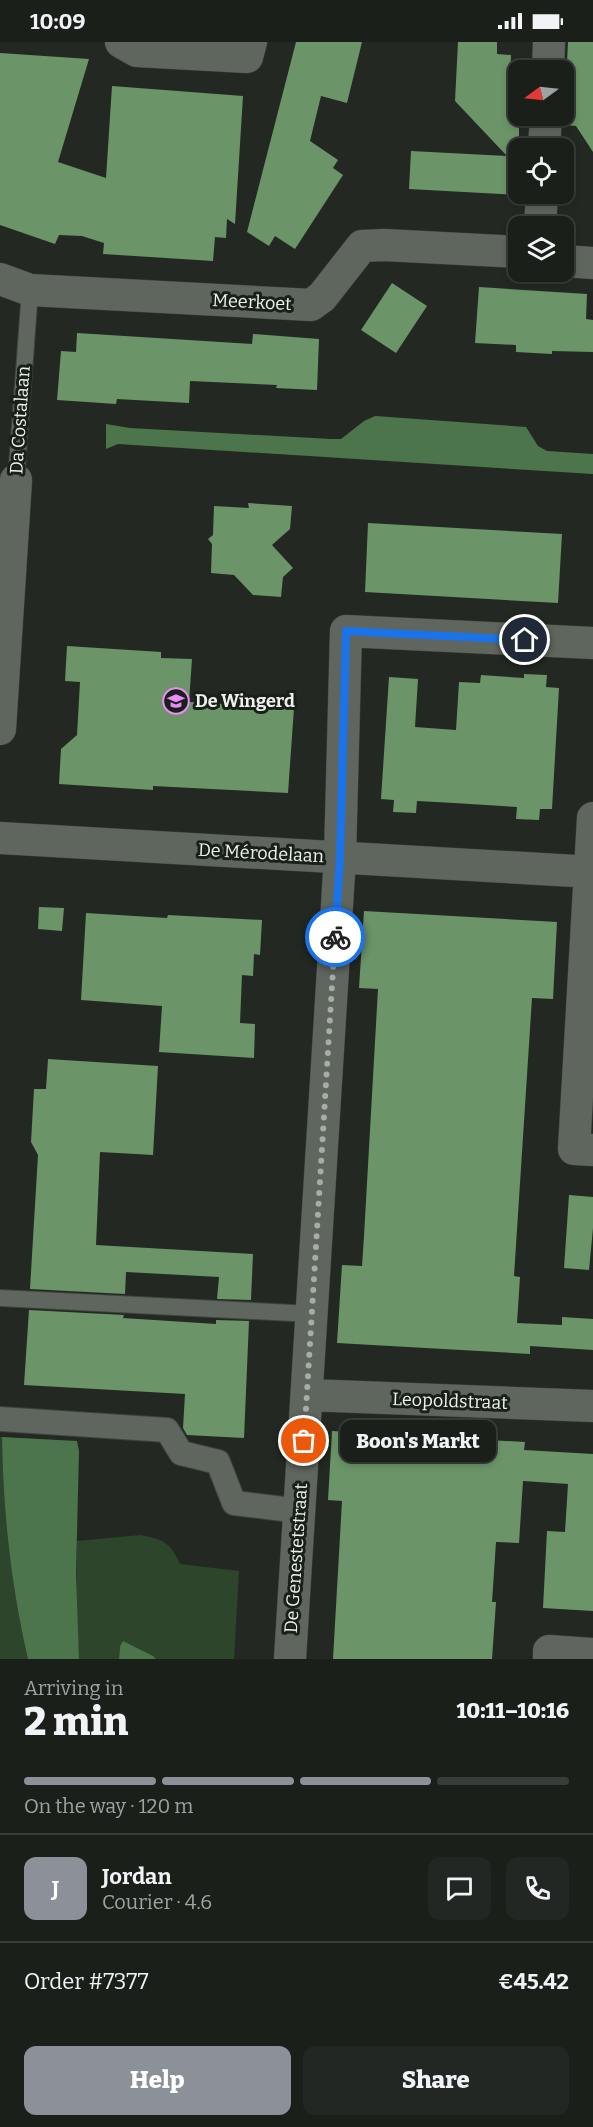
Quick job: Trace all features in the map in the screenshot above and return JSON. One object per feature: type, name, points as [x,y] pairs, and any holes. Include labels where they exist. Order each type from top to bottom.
[{"type":"street","points":[[121,42],[137,51],[247,57],[251,42]]},
{"type":"street","points":[[548,60],[549,42]]},
{"type":"street","name":"Meerkoet","points":[[30,290],[311,305],[322,297],[362,246],[384,245],[508,251]]},
{"type":"street","points":[[574,262],[593,263]]},
{"type":"street","points":[[0,279],[30,290]]},
{"type":"street","name":"Da Costalaan","points":[[0,729],[4,615],[16,480]]},
{"type":"street","name":"De Genestetstraat","points":[[290,1659],[340,857],[346,631],[593,643]]},
{"type":"street","points":[[593,818],[574,1149],[593,1150]]},
{"type":"street","name":"De Mérodelaan","points":[[0,838],[591,871]]},
{"type":"street","name":"Leopoldstraat","points":[[307,1395],[593,1406]]},
{"type":"street","points":[[0,1419],[167,1430],[181,1453],[218,1462],[234,1503],[300,1510]]},
{"type":"street","points":[[549,1659],[549,1652],[593,1654]]},
{"type":"lane","name":"Da Costalaan","points":[[16,480],[30,290]]},
{"type":"lane","points":[[0,1298],[312,1314]]},
{"type":"shaded area","points":[[375,416],[526,427],[538,446],[547,451],[593,454],[593,474],[118,444],[106,449],[106,424],[130,428],[341,439],[364,421]]},
{"type":"shaded area","points":[[0,1437],[2,1437],[9,1549],[28,1659],[0,1659]]},
{"type":"shaded area","points":[[2,1437],[77,1441],[79,1451],[76,1574],[79,1659],[28,1659],[9,1549]]},
{"type":"shaded area","points":[[141,1535],[165,1543],[173,1551],[180,1564],[239,1571],[234,1659],[156,1659],[123,1641],[120,1646],[119,1659],[79,1659],[76,1604],[77,1541]]},
{"type":"shaded area","points":[[123,1641],[156,1659],[119,1659],[120,1646]]},
{"type":"building","points":[[296,42],[362,42],[347,103],[321,96],[310,141],[338,160],[333,168],[343,175],[295,249],[275,236],[269,246],[247,232]]},
{"type":"building","points":[[458,42],[497,42],[497,54],[511,55],[511,60],[508,60],[508,126],[519,126],[519,138],[508,138],[508,194],[409,189],[411,151],[507,156],[455,101]]},
{"type":"building","points":[[568,42],[593,42],[593,152],[574,126],[574,60],[567,60]]},
{"type":"building","points":[[0,53],[89,59],[58,162],[106,178],[112,86],[243,96],[235,224],[227,219],[226,238],[215,237],[213,261],[103,254],[104,243],[82,236],[59,235],[55,244],[0,225]]},
{"type":"building","points":[[392,283],[427,306],[396,353],[361,330]]},
{"type":"building","points":[[479,287],[587,294],[586,319],[593,320],[593,352],[552,351],[552,354],[516,352],[516,345],[475,343]]},
{"type":"building","points":[[77,333],[252,344],[253,334],[319,339],[317,390],[276,388],[277,385],[190,381],[189,403],[117,399],[116,404],[57,400],[61,351],[76,352]]},
{"type":"building","points":[[248,503],[292,506],[290,529],[272,545],[293,568],[283,577],[281,597],[253,595],[234,575],[211,573],[212,544],[208,539],[213,535],[214,506],[249,508]]},
{"type":"building","points":[[368,523],[562,534],[558,603],[365,592]]},
{"type":"building","points":[[67,646],[161,652],[161,658],[192,659],[189,702],[294,708],[288,793],[153,786],[153,790],[59,784],[61,749],[77,735],[80,682],[65,681]]},
{"type":"building","points":[[524,674],[547,675],[546,687],[559,688],[552,809],[540,809],[539,820],[516,819],[517,807],[454,803],[417,801],[416,813],[393,812],[394,800],[381,799],[389,677],[418,679],[415,727],[456,730],[459,682],[480,683],[481,675],[524,678]]},
{"type":"building","points":[[39,907],[64,908],[62,931],[38,929]]},
{"type":"building","points":[[364,911],[557,922],[553,999],[532,998],[514,1276],[520,1277],[517,1323],[562,1325],[562,1317],[593,1319],[593,1350],[530,1346],[530,1354],[337,1343],[342,1265],[362,1266],[364,1236],[378,989],[359,988]]},
{"type":"building","points":[[86,913],[262,920],[260,955],[254,954],[253,976],[242,975],[240,1023],[255,1024],[254,1058],[159,1052],[162,1006],[81,1000]]},
{"type":"building","points":[[48,1059],[158,1066],[153,1155],[100,1152],[96,1245],[253,1254],[251,1300],[217,1299],[219,1277],[126,1272],[125,1294],[30,1289],[38,1155],[31,1142],[34,1089],[46,1089]]},
{"type":"building","points":[[569,1195],[593,1197],[589,1270],[564,1268]]},
{"type":"building","points":[[29,1310],[124,1315],[123,1318],[216,1324],[216,1320],[249,1321],[244,1438],[187,1435],[183,1428],[185,1394],[24,1385]]},
{"type":"building","points":[[332,1431],[525,1442],[524,1450],[593,1454],[593,1611],[543,1608],[547,1531],[565,1532],[568,1484],[523,1481],[519,1543],[496,1542],[492,1602],[496,1602],[492,1659],[333,1659],[342,1501],[328,1500]]},
{"type":"way so far","points":[[304,1441],[335,937]]},
{"type":"place","name":"De Wingerd","points":[[176,701]]},
{"type":"place","name":"Boon's Markt","points":[[304,1441]]},
{"type":"route","points":[[335,937],[340,857],[346,631],[525,640]]}]
